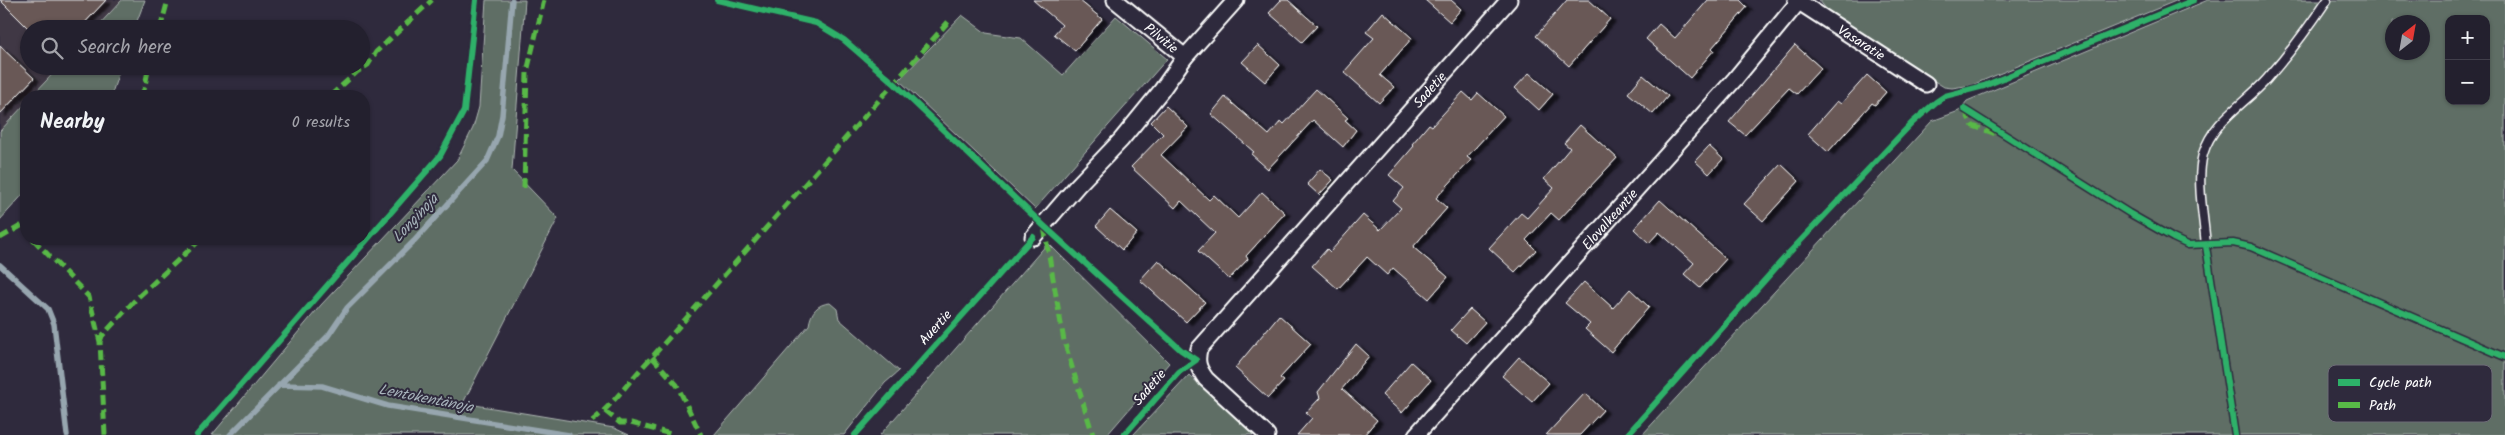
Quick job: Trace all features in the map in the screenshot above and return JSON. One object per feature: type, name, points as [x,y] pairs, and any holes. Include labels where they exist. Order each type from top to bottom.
[{"type":"street","name":"Pilvitie","points":[[1116,0],[1185,57]]},
{"type":"street","points":[[1033,237],[1077,186],[1121,140],[1161,91],[1185,57],[1236,0]]},
{"type":"street","name":"Sadetie","points":[[1267,435],[1206,379],[1198,368],[1196,360],[1199,348],[1509,0]]},
{"type":"street","name":"Vasaratie","points":[[1798,0],[1926,84]]},
{"type":"street","name":"Elovalkeantie","points":[[1416,435],[1735,79],[1798,0]]},
{"type":"lane","points":[[2206,246],[2201,182],[2203,155],[2211,138],[2217,126],[2282,63],[2327,0]]},
{"type":"shaded area","points":[[0,0],[122,0],[103,20],[20,20],[20,75],[52,75],[38,90],[20,90],[20,109],[0,131]]},
{"type":"green space","points":[[122,0],[145,0],[137,20],[103,20]]},
{"type":"green space","points":[[486,0],[525,0],[512,170],[558,218],[463,403],[614,428],[629,435],[212,435],[321,305],[457,160],[473,128],[479,107]]},
{"type":"green space","points":[[1819,0],[2178,0],[1972,85],[1952,88],[1944,87],[1882,48],[1881,45],[1827,10]]},
{"type":"green space","points":[[2208,0],[2505,0],[2505,435],[1642,435],[1932,121],[1959,111],[1967,101]]},
{"type":"green space","points":[[962,15],[986,33],[1021,38],[1063,75],[1116,16],[1167,59],[1035,209],[899,80]]},
{"type":"green space","points":[[52,75],[118,75],[113,90],[38,90]]},
{"type":"green space","points":[[20,109],[20,198],[0,220],[0,131]]},
{"type":"green space","points":[[1048,243],[1169,363],[1107,435],[880,435]]},
{"type":"green space","points":[[830,303],[837,309],[839,319],[899,371],[885,383],[844,435],[714,435],[809,325],[815,310],[822,305]]},
{"type":"green space","points":[[1189,375],[1255,435],[1133,435]]},
{"type":"building","points":[[0,0],[106,0],[87,20],[20,20]]},
{"type":"building","points":[[1033,0],[1079,0],[1102,19],[1075,51],[1054,34],[1062,25]]},
{"type":"building","points":[[1281,0],[1288,0],[1317,26],[1302,42],[1269,13]]},
{"type":"building","points":[[1425,0],[1451,0],[1461,9],[1450,22]]},
{"type":"building","points":[[1567,0],[1589,0],[1610,19],[1569,66],[1536,36]]},
{"type":"building","points":[[1708,0],[1740,0],[1747,7],[1712,48],[1714,50],[1690,78],[1646,39],[1659,24],[1675,38]]},
{"type":"building","points":[[1383,12],[1412,38],[1380,75],[1394,87],[1379,103],[1344,72],[1374,38],[1366,32]]},
{"type":"building","points":[[1258,45],[1280,65],[1265,82],[1242,62]]},
{"type":"building","points":[[1795,45],[1821,68],[1797,94],[1789,88],[1745,135],[1729,122]]},
{"type":"building","points":[[0,46],[20,65],[20,75],[31,75],[34,78],[23,90],[20,90],[20,93],[0,114]]},
{"type":"building","points":[[1529,73],[1553,94],[1539,110],[1515,88]]},
{"type":"building","points":[[1643,75],[1668,96],[1653,114],[1628,93]]},
{"type":"building","points":[[1867,75],[1886,92],[1875,105],[1872,103],[1828,152],[1808,134],[1837,101],[1841,104]]},
{"type":"building","points":[[1316,89],[1348,118],[1345,120],[1356,130],[1343,147],[1313,120],[1268,169],[1251,154],[1254,152],[1211,114],[1225,97],[1269,135],[1281,121],[1284,124]]},
{"type":"building","points":[[1463,92],[1472,100],[1478,93],[1504,116],[1467,157],[1471,160],[1436,198],[1447,208],[1413,247],[1448,277],[1429,299],[1393,268],[1387,275],[1367,257],[1338,289],[1312,266],[1327,249],[1330,252],[1363,215],[1380,230],[1401,208],[1393,201],[1404,188],[1389,175],[1414,146],[1412,144],[1429,124],[1432,126]]},
{"type":"building","points":[[1166,106],[1188,127],[1161,155],[1209,200],[1214,195],[1238,218],[1262,192],[1285,213],[1246,256],[1248,259],[1229,279],[1198,251],[1215,233],[1181,201],[1175,208],[1131,167],[1163,134],[1151,122]]},
{"type":"building","points":[[1580,125],[1617,158],[1559,220],[1551,213],[1526,240],[1536,250],[1515,272],[1489,248],[1521,213],[1527,218],[1554,188],[1544,179],[1570,148],[1564,143]]},
{"type":"building","points":[[1709,146],[1723,159],[1709,174],[1695,161]]},
{"type":"building","points":[[1781,164],[1799,181],[1763,221],[1744,204]]},
{"type":"building","points":[[1320,169],[1333,180],[1319,195],[1307,184]]},
{"type":"building","points":[[1660,200],[1726,259],[1700,288],[1684,274],[1694,263],[1659,232],[1649,243],[1634,229]]},
{"type":"building","points":[[1110,210],[1137,233],[1122,250],[1096,226]]},
{"type":"building","points":[[1158,260],[1205,302],[1186,322],[1140,280]]},
{"type":"building","points":[[1584,282],[1613,308],[1630,289],[1649,307],[1611,352],[1585,329],[1590,324],[1565,303]]},
{"type":"building","points":[[1470,309],[1485,322],[1466,343],[1451,330]]},
{"type":"building","points":[[1279,315],[1311,344],[1280,378],[1284,381],[1268,398],[1235,368]]},
{"type":"building","points":[[1356,344],[1369,356],[1342,389],[1377,420],[1364,435],[1297,435],[1312,418],[1306,413],[1320,398],[1318,392]]},
{"type":"building","points":[[1519,357],[1549,383],[1532,402],[1502,376]]},
{"type":"building","points":[[1411,362],[1431,380],[1402,413],[1382,395]]},
{"type":"building","points":[[1585,393],[1603,410],[1580,435],[1546,435]]},
{"type":"waterway","name":"Longinoja","points":[[230,435],[328,336],[347,308],[414,241],[487,161],[498,136],[502,115],[512,0]]},
{"type":"waterway","points":[[0,265],[48,309],[54,324],[67,435]]},
{"type":"waterway","name":"Lentokentänoja","points":[[279,385],[322,386],[388,406],[569,435]]},
{"type":"marked path","points":[[162,20],[168,0]]},
{"type":"marked path","points":[[370,62],[376,52],[432,0]]},
{"type":"marked path","points":[[524,188],[527,72],[544,0]]},
{"type":"marked path","points":[[592,421],[616,398],[949,21]]},
{"type":"marked path","points":[[144,90],[147,75]]},
{"type":"marked path","points":[[337,90],[354,75]]},
{"type":"marked path","points":[[1965,111],[1973,126],[1999,135]]},
{"type":"marked path","points":[[0,238],[20,226]]},
{"type":"marked path","points":[[1044,227],[1064,341],[1093,435]]},
{"type":"marked path","points":[[39,245],[89,297],[100,342],[105,435]]},
{"type":"marked path","points":[[100,342],[102,336],[137,298],[194,245]]},
{"type":"marked path","points":[[652,357],[677,385],[701,435]]},
{"type":"marked path","points":[[605,411],[620,423],[631,423],[674,435]]},
{"type":"cycle path","points":[[370,236],[440,156],[464,111],[476,0]]},
{"type":"cycle path","points":[[717,0],[816,23],[844,40],[895,84],[1043,225],[1181,350],[1196,360],[1179,372],[1124,435]]},
{"type":"cycle path","points":[[1627,435],[1788,254],[1912,123],[1936,102],[1945,96],[1984,86],[2194,0]]},
{"type":"cycle path","points":[[1964,109],[2129,213],[2188,245],[2233,243],[2251,247],[2505,357]]},
{"type":"cycle path","name":"Auertie","points":[[855,435],[1033,237]]},
{"type":"cycle path","points":[[197,435],[362,245]]},
{"type":"cycle path","points":[[2206,246],[2235,435]]}]
